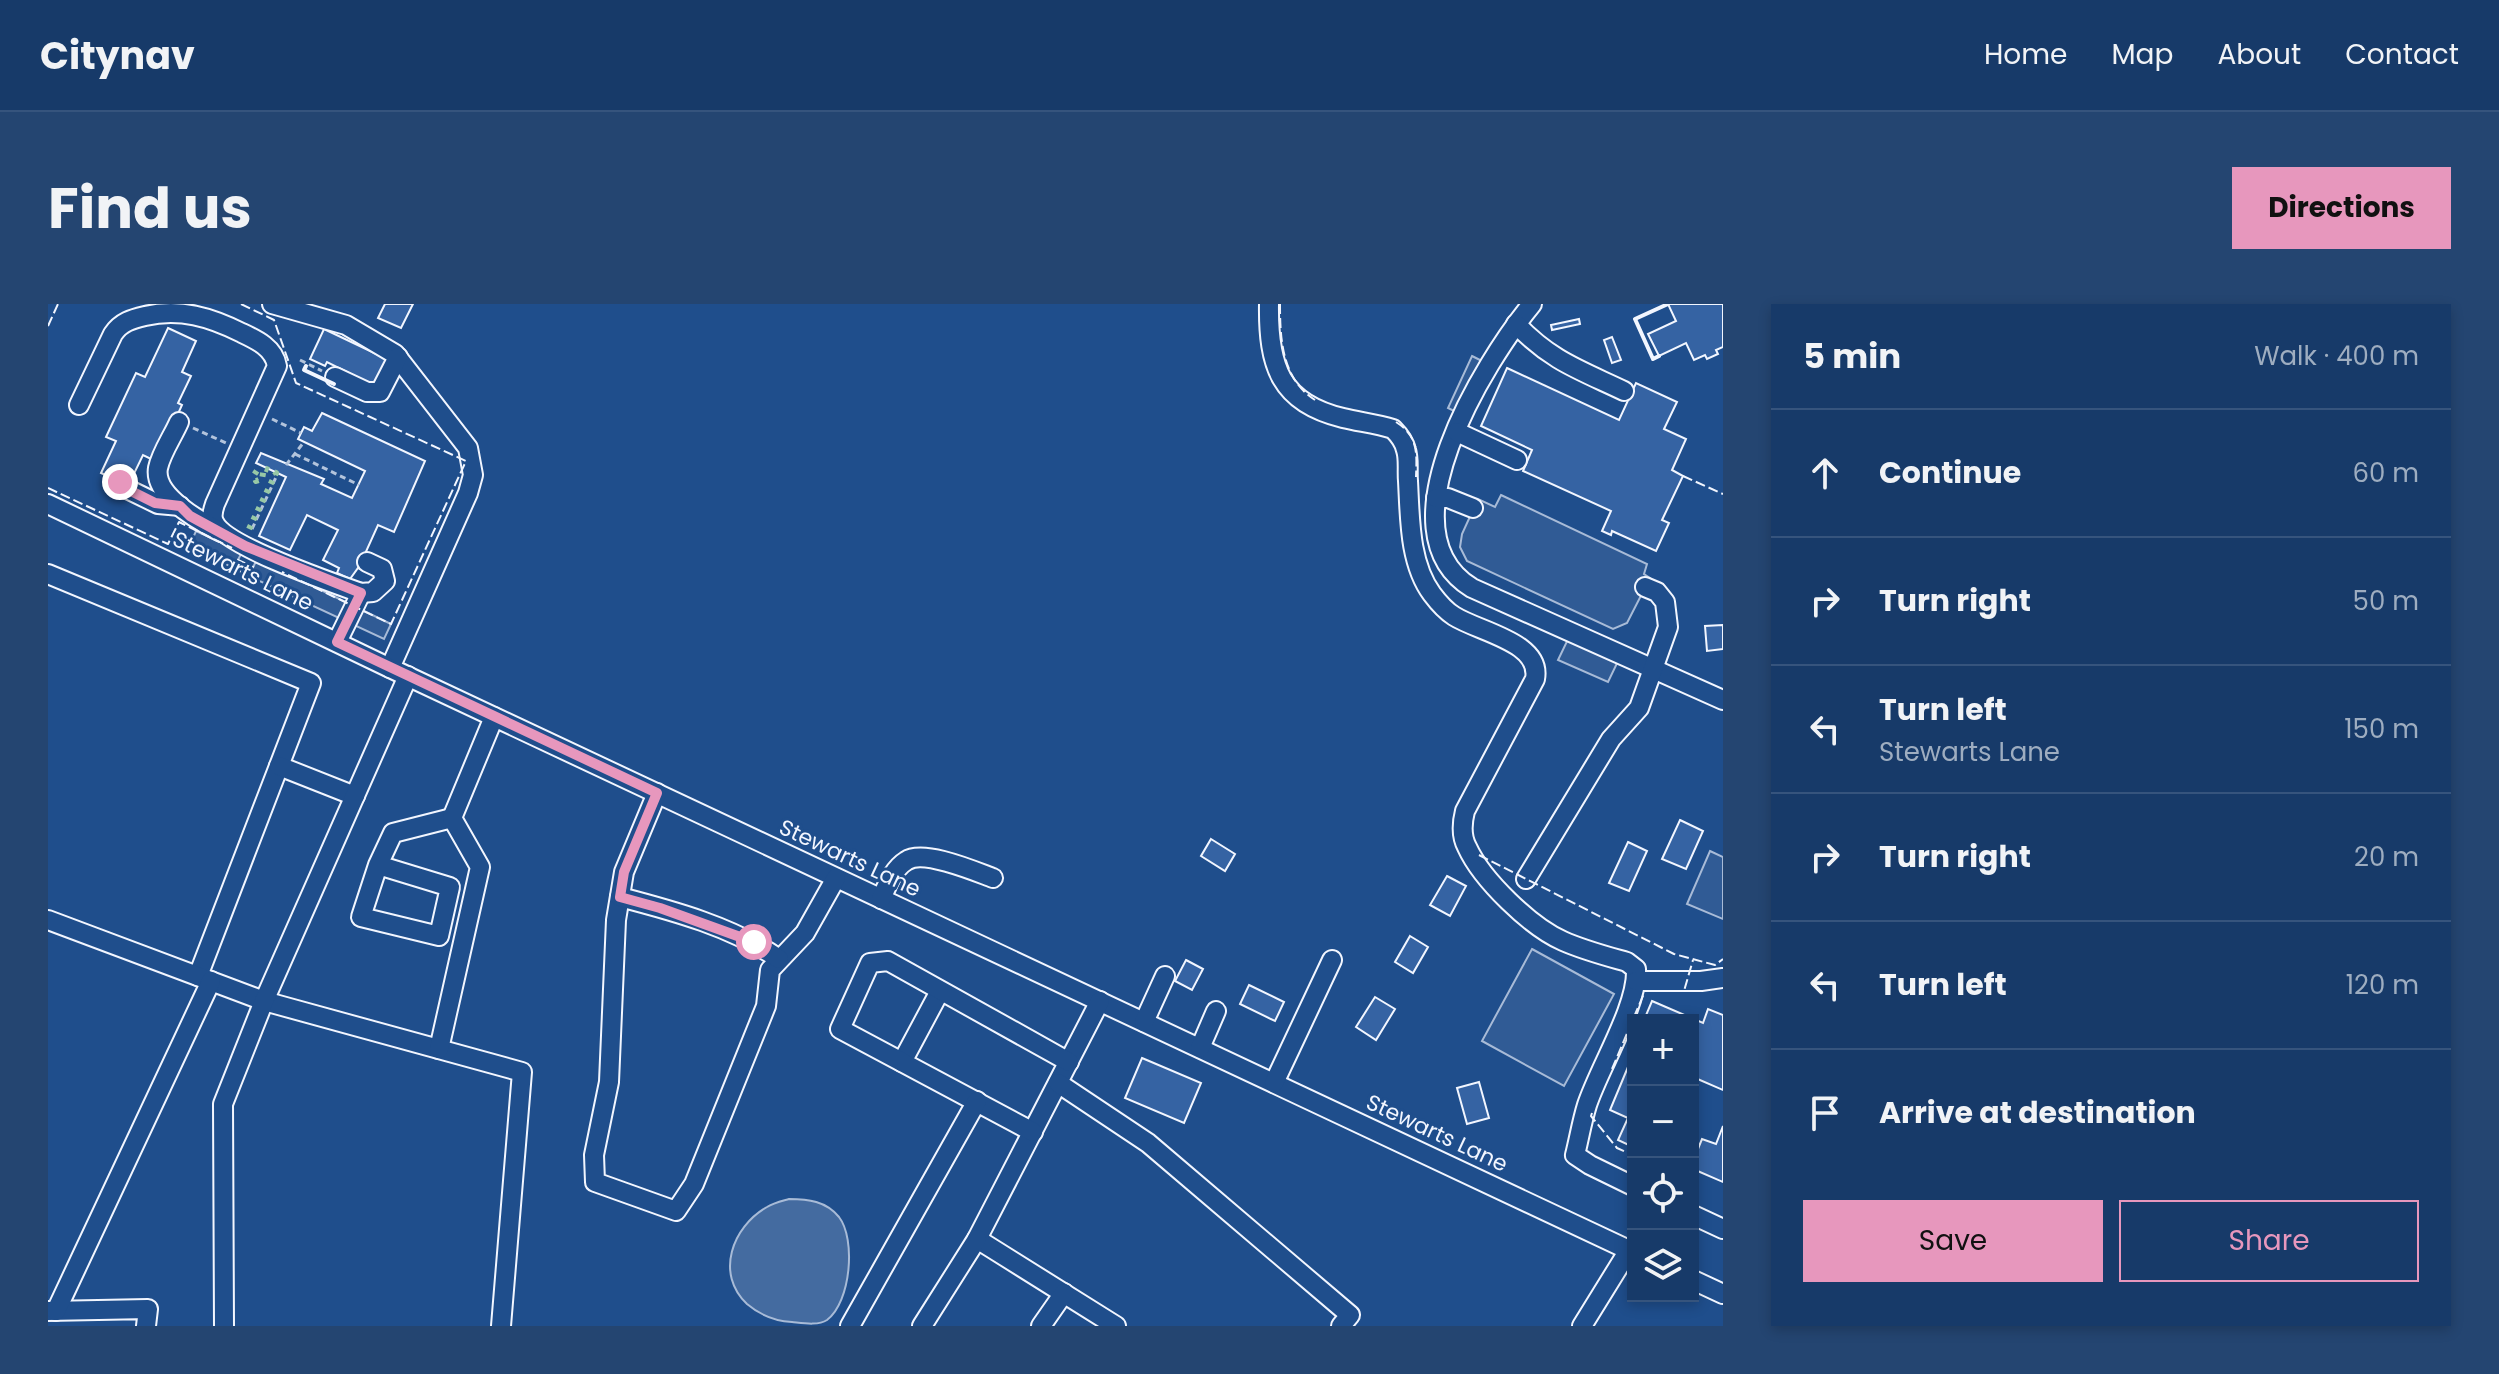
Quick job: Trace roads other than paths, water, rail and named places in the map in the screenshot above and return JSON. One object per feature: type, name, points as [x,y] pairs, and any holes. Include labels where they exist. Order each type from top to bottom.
[{"type":"street","points":[[272,304],[346,325],[380,343],[398,357],[468,448],[472,460],[473,475],[464,504],[390,668]]},
{"type":"street","points":[[1269,304],[1269,325],[1276,361],[1286,388],[1299,401],[1316,410],[1344,419],[1379,424],[1393,429],[1401,437],[1406,450],[1410,530],[1430,592],[1453,615],[1516,645],[1534,659],[1537,668],[1535,679],[1465,811],[1462,825],[1466,846],[1472,855],[1512,903],[1542,930],[1564,942],[1627,962],[1636,969],[1636,981],[1587,1106],[1575,1155],[1627,1183]]},
{"type":"street","points":[[1532,304],[1488,364],[1440,475],[1436,526],[1448,566],[1461,582],[1723,700]]},
{"type":"street","points":[[79,405],[118,327],[135,318],[156,313],[194,314],[254,339],[271,352],[276,360],[276,370],[215,504],[212,517],[228,536]]},
{"type":"street","points":[[1516,324],[1555,359],[1624,391]]},
{"type":"street","points":[[335,377],[367,392],[380,392],[398,357]]},
{"type":"street","points":[[179,422],[158,471],[162,485],[190,516],[250,548],[361,593],[373,592],[385,581],[382,569],[367,562]]},
{"type":"street","points":[[1457,432],[1517,460]]},
{"type":"street","points":[[120,482],[119,485],[155,503],[180,506]]},
{"type":"street","points":[[1436,498],[1448,498],[1473,508]]},
{"type":"street","name":"Stewarts Lane","points":[[48,504],[1627,1249]]},
{"type":"street","points":[[48,574],[311,683],[204,978],[52,1311],[148,1309],[146,1326]]},
{"type":"street","points":[[1526,879],[1611,739],[1639,708],[1655,670],[1666,639],[1668,614],[1665,602],[1657,592],[1645,587]]},
{"type":"street","points":[[337,642],[361,593]]},
{"type":"street","points":[[224,1326],[223,1104],[264,1001],[408,676]]},
{"type":"street","points":[[452,818],[494,717]]},
{"type":"street","points":[[279,766],[355,796]]},
{"type":"street","points":[[657,793],[624,872],[616,920],[609,1082],[594,1155],[595,1182],[676,1211],[694,1184],[766,1006],[770,970],[805,933],[836,878]]},
{"type":"street","points":[[378,865],[450,887],[439,936],[361,917],[378,865],[393,833],[452,818]]},
{"type":"street","points":[[439,1049],[480,867],[452,818]]},
{"type":"street","points":[[881,899],[898,867],[908,858],[918,856],[948,862],[993,878]]},
{"type":"street","points":[[620,897],[754,942],[779,959]]},
{"type":"street","points":[[48,920],[264,1001],[522,1072],[501,1326]]},
{"type":"street","points":[[1274,1083],[1332,960]]},
{"type":"street","points":[[1033,1132],[840,1029],[870,963],[888,961],[1069,1062]]},
{"type":"street","points":[[1144,1022],[1165,976]]},
{"type":"street","points":[[1636,981],[1723,978]]},
{"type":"street","points":[[902,1062],[940,991]]},
{"type":"street","points":[[922,1326],[977,1239],[1100,1001]]},
{"type":"street","points":[[1200,1048],[1216,1011]]},
{"type":"street","points":[[1058,1083],[1148,1143],[1338,1304],[1350,1315],[1341,1326]]},
{"type":"street","points":[[850,1326],[977,1101]]},
{"type":"street","points":[[1699,1218],[1723,1229]]},
{"type":"street","points":[[977,1239],[1116,1326]]},
{"type":"street","points":[[1582,1326],[1627,1257]]},
{"type":"street","points":[[1699,1283],[1723,1294]]},
{"type":"street","points":[[1041,1326],[1064,1293]]}]
